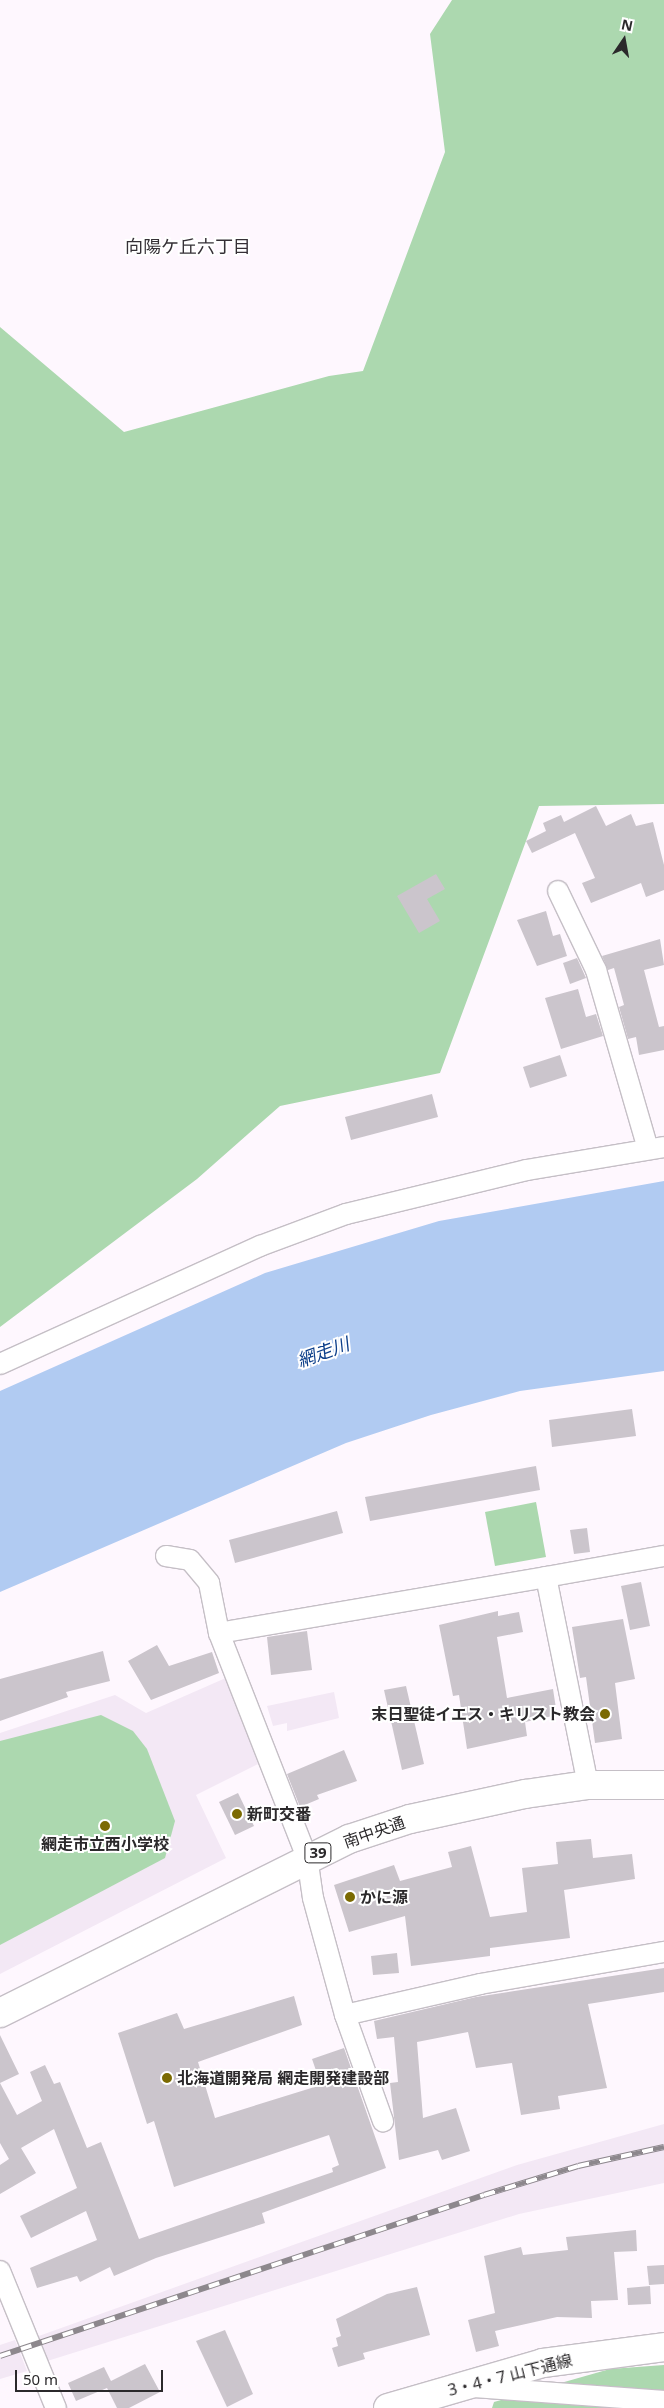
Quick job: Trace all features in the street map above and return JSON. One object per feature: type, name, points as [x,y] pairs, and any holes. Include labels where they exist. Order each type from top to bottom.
[{"type":"main road","name":"南中央通","points":[[0,2013],[307,1857],[410,1819],[525,1794],[588,1785],[664,1785]]},
{"type":"main road","name":"3・4・7 山下通線","points":[[388,2408],[543,2363],[664,2346]]},
{"type":"street","points":[[0,1364],[260,1246],[346,1214],[527,1170],[656,1148],[596,970],[558,891]]},
{"type":"street","points":[[166,1556],[190,1560],[201,1569],[209,1584],[219,1633],[307,1857],[313,1898],[345,2015],[383,2121]]},
{"type":"street","points":[[219,1633],[664,1556]]},
{"type":"street","points":[[546,1577],[588,1785]]},
{"type":"street","points":[[345,2015],[480,1984],[664,1952]]},
{"type":"street","points":[[0,2271],[56,2408]]},
{"type":"street","points":[[460,2386],[664,2402]]},
{"type":"shaded area","name":"網走市立西小学校","points":[[228,1677],[258,1764],[196,1795],[226,1858],[0,1974],[0,1733],[115,1695],[146,1713]]},
{"type":"shaded area","points":[[334,1692],[339,1718],[287,1731],[287,1723],[273,1726],[267,1706]]},
{"type":"shaded area","points":[[664,2124],[664,2183],[519,2214],[44,2362],[36,2337],[517,2165]]},
{"type":"shaded area","points":[[15,2340],[27,2371],[0,2379],[0,2345]]},
{"type":"green space","points":[[452,0],[664,0],[664,804],[539,806],[440,1073],[280,1106],[197,1179],[0,1327],[0,327],[124,432],[329,376],[363,371],[445,152],[430,34]]},
{"type":"green space","points":[[536,1502],[546,1557],[495,1566],[485,1512]]},
{"type":"green space","points":[[101,1715],[133,1731],[147,1749],[175,1821],[165,1858],[0,1945],[0,1741]]},
{"type":"green space","points":[[664,2365],[664,2408],[492,2408],[494,2402],[610,2369]]},
{"type":"water","name":"網走川","points":[[664,1181],[664,1371],[520,1391],[431,1415],[346,1443],[0,1592],[0,1391],[265,1273],[439,1221]]},
{"type":"building","points":[[596,806],[606,826],[631,814],[636,826],[653,822],[664,865],[664,890],[646,897],[641,883],[591,903],[582,883],[595,878],[575,833],[532,853],[526,841],[546,831],[543,823],[561,815],[564,822]]},
{"type":"building","points":[[436,874],[445,889],[427,899],[440,921],[419,933],[397,896]]},
{"type":"building","points":[[546,911],[553,936],[560,934],[567,956],[537,966],[517,920]]},
{"type":"building","points":[[660,939],[664,965],[644,970],[659,1027],[664,1026],[664,1050],[639,1055],[636,1037],[628,1039],[619,1007],[624,1005],[614,968],[608,970],[602,956]]},
{"type":"building","points":[[577,958],[586,978],[570,984],[563,963]]},
{"type":"building","points":[[578,989],[586,1017],[596,1014],[603,1036],[561,1049],[545,998]]},
{"type":"building","points":[[560,1055],[567,1076],[530,1088],[523,1067]]},
{"type":"building","points":[[432,1094],[438,1117],[351,1140],[345,1117]]},
{"type":"building","points":[[632,1409],[636,1436],[552,1447],[549,1420]]},
{"type":"building","points":[[536,1466],[540,1490],[370,1521],[365,1497]]},
{"type":"building","points":[[337,1511],[343,1533],[235,1563],[229,1540]]},
{"type":"building","points":[[587,1528],[590,1552],[574,1554],[570,1530]]},
{"type":"building","points":[[641,1582],[650,1626],[630,1630],[621,1586]]},
{"type":"building","points":[[498,1611],[498,1616],[519,1612],[523,1632],[497,1637],[507,1698],[553,1689],[557,1715],[525,1722],[527,1736],[467,1749],[459,1695],[453,1696],[439,1625]]},
{"type":"building","points":[[623,1619],[635,1679],[615,1683],[622,1739],[595,1743],[586,1677],[580,1678],[572,1627]]},
{"type":"building","points":[[307,1631],[312,1670],[271,1675],[267,1637]]},
{"type":"building","points":[[157,1645],[169,1666],[212,1652],[219,1673],[151,1700],[128,1661]]},
{"type":"building","points":[[103,1651],[110,1681],[66,1692],[68,1697],[0,1721],[0,1679]]},
{"type":"building","points":[[406,1686],[424,1764],[402,1770],[384,1690]]},
{"type":"building","points":[[344,1750],[357,1781],[317,1795],[319,1799],[300,1807],[287,1774]]},
{"type":"building","name":"新町交番","points":[[238,1793],[254,1826],[235,1835],[219,1802]]},
{"type":"building","points":[[591,1839],[593,1858],[632,1854],[635,1879],[564,1890],[570,1938],[490,1948],[490,1956],[411,1966],[405,1916],[349,1932],[334,1885],[394,1865],[400,1881],[452,1867],[448,1852],[471,1846],[490,1917],[527,1912],[522,1868],[558,1864],[556,1842]]},
{"type":"building","points":[[397,1953],[399,1973],[373,1975],[371,1956]]},
{"type":"building","points":[[664,1968],[664,1992],[588,2004],[607,2088],[558,2096],[560,2109],[521,2115],[512,2063],[476,2068],[468,2032],[417,2042],[423,2118],[456,2108],[470,2151],[442,2160],[438,2150],[399,2160],[390,2083],[398,2082],[394,2037],[377,2039],[374,2021],[476,1997]]},
{"type":"building","points":[[294,1996],[302,2025],[198,2062],[215,2118],[321,2085],[312,2059],[344,2048],[386,2168],[262,2213],[265,2223],[156,2258],[114,2276],[110,2267],[80,2282],[77,2276],[37,2288],[30,2268],[97,2240],[86,2211],[31,2238],[20,2216],[77,2188],[54,2129],[21,2148],[36,2173],[0,2194],[0,2165],[9,2159],[0,2143],[0,2083],[17,2115],[42,2101],[30,2072],[45,2065],[54,2084],[60,2082],[87,2148],[101,2142],[139,2239],[333,2172],[332,2168],[339,2165],[329,2135],[174,2187],[154,2121],[147,2124],[118,2033],[177,2013],[184,2029]]},
{"type":"building","points":[[0,2035],[19,2074],[0,2083]]},
{"type":"building","points":[[636,2230],[637,2251],[614,2252],[618,2300],[591,2301],[592,2318],[557,2317],[495,2331],[499,2346],[476,2352],[468,2320],[495,2313],[484,2256],[521,2247],[523,2255],[568,2250],[566,2237]]},
{"type":"building","points":[[664,2265],[664,2284],[649,2285],[647,2266]]},
{"type":"building","points":[[650,2286],[651,2304],[628,2305],[627,2288]]},
{"type":"building","points":[[417,2287],[430,2335],[363,2353],[365,2359],[338,2367],[332,2348],[338,2346],[336,2338],[341,2336],[336,2319],[387,2294]]},
{"type":"building","points":[[225,2330],[253,2394],[227,2407],[196,2341]]},
{"type":"building","points":[[145,2364],[160,2392],[129,2408],[117,2408],[107,2388],[76,2401],[68,2383],[104,2367],[111,2381]]},
{"type":"railway","points":[[0,2356],[484,2195],[578,2166],[664,2147]]},
{"type":"place","name":"末日聖徒イエス・キリスト教会","points":[[605,1714]]},
{"type":"place","name":"新町交番","points":[[237,1814]]},
{"type":"place","name":"網走市立西小学校","points":[[105,1826]]},
{"type":"place","name":"かに源","points":[[350,1897]]},
{"type":"place","name":"北海道開発局 網走開発建設部","points":[[167,2078]]},
{"type":"district","name":"向陽ケ丘六丁目","points":[[188,246]]}]
